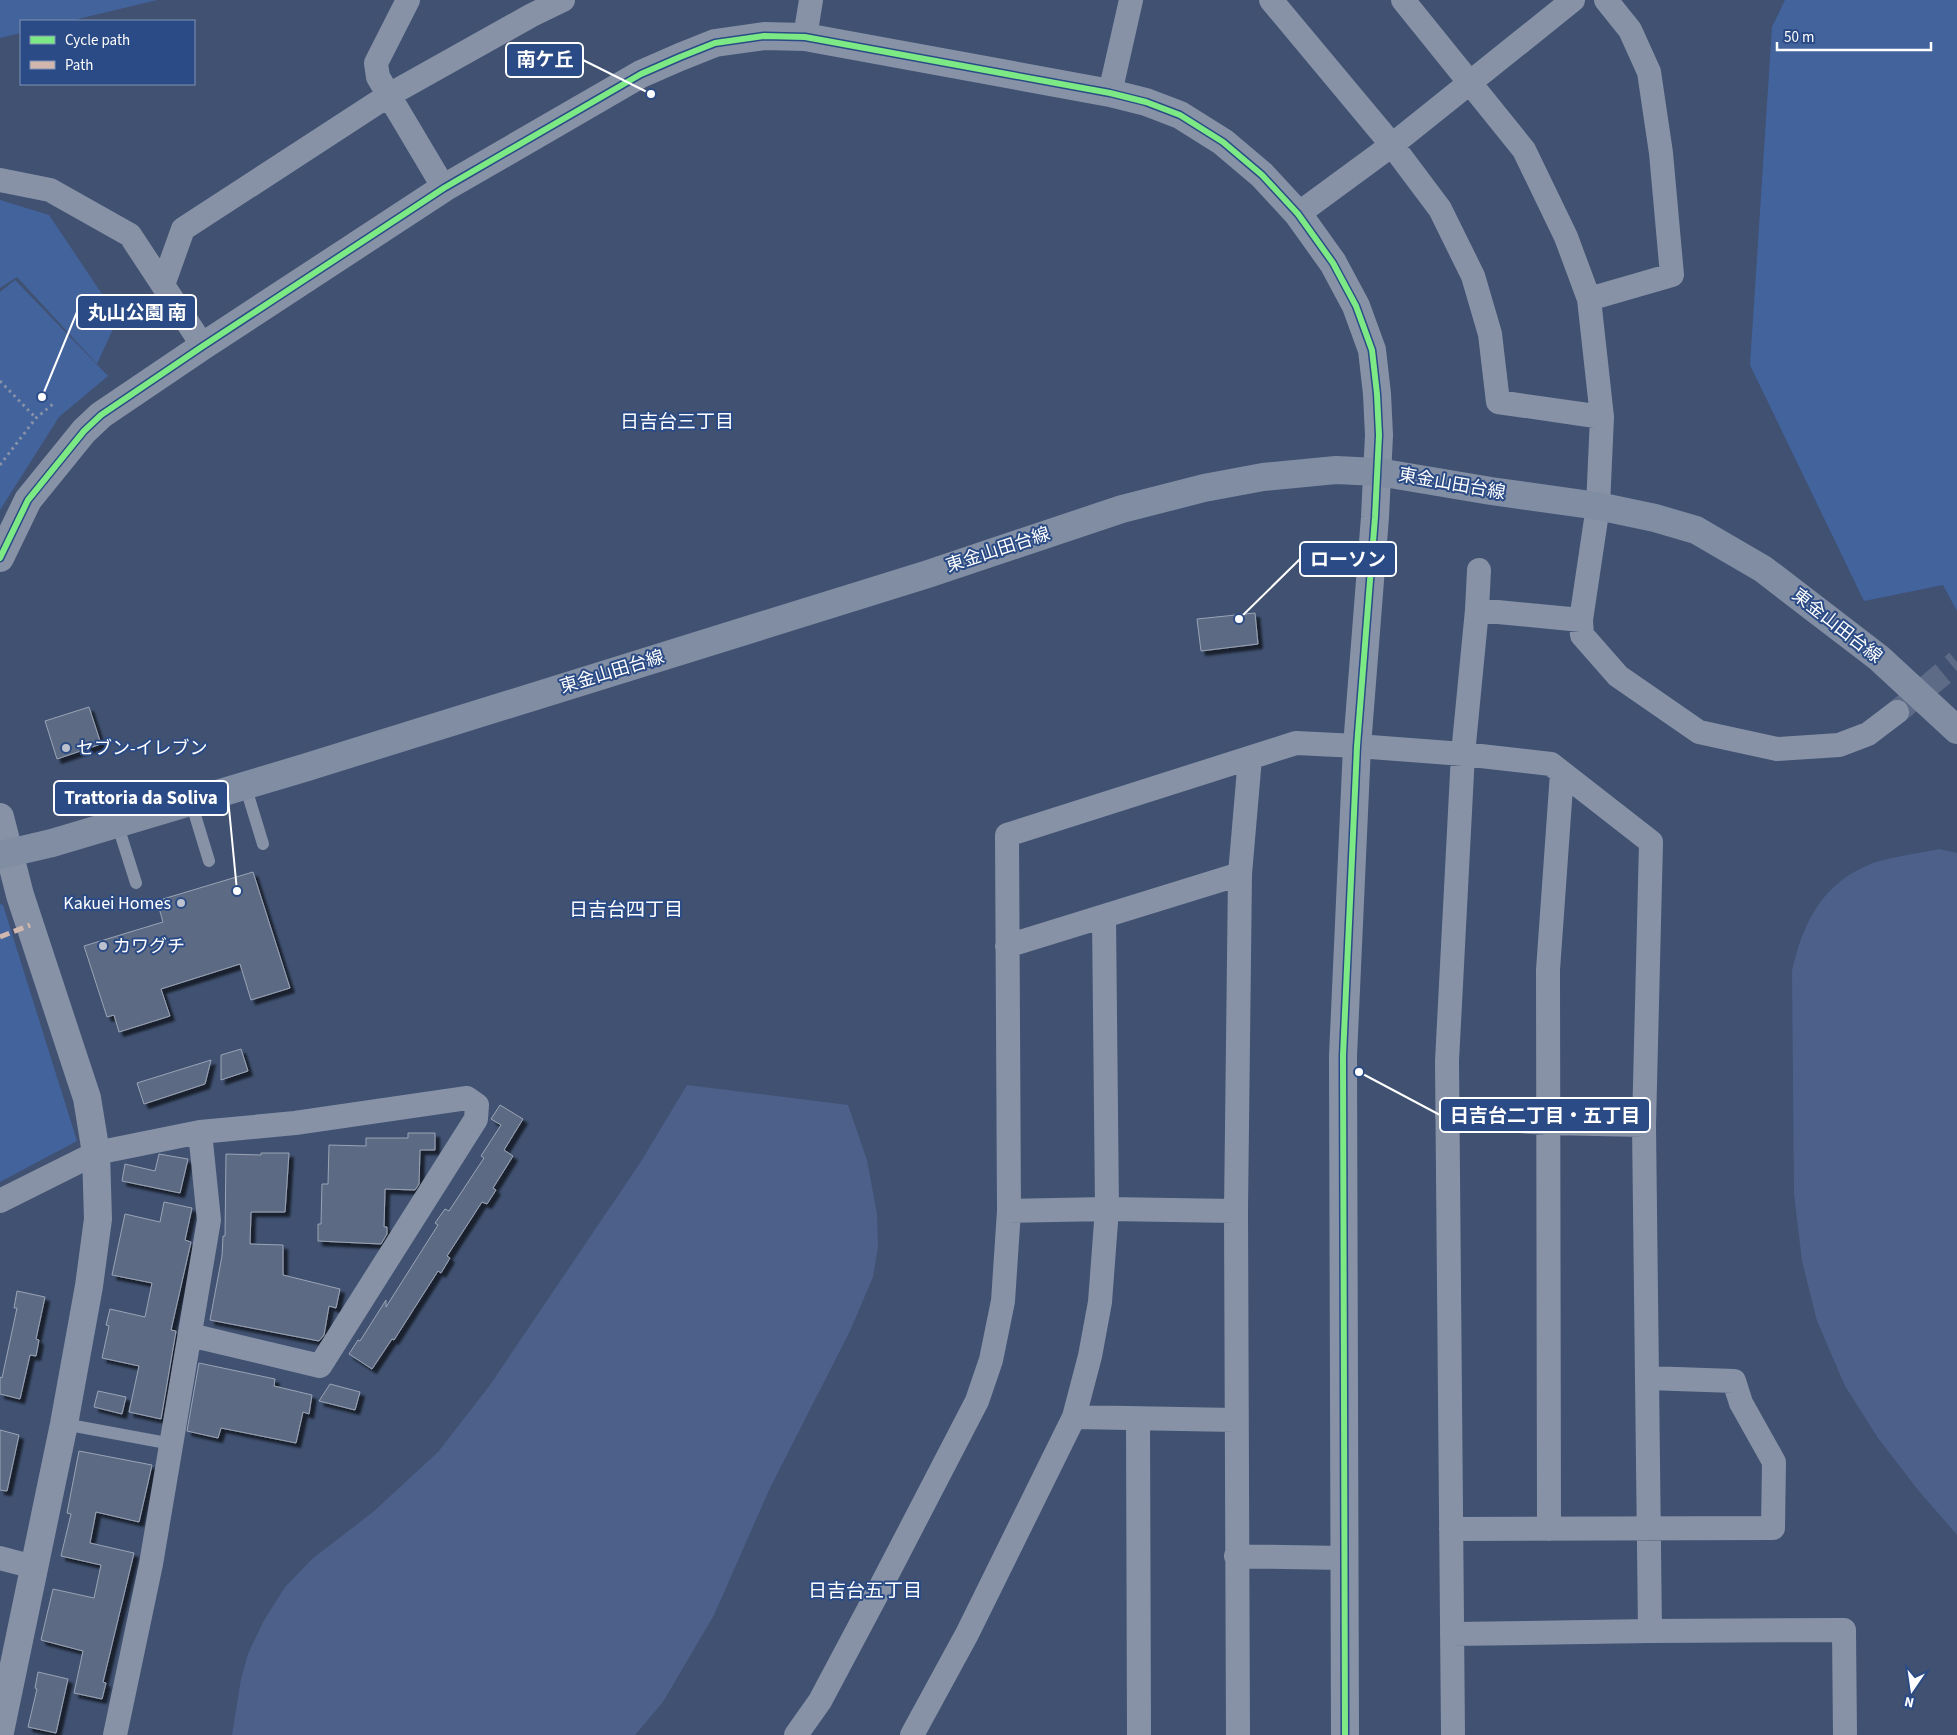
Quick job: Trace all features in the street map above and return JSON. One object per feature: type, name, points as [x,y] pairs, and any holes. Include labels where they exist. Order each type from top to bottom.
[{"type":"main road","name":"東金山田台線","points":[[5,854],[52,843],[245,786],[918,576],[1122,509],[1204,488],[1262,477],[1336,470],[1378,472],[1491,491],[1598,506],[1655,518],[1696,530],[1763,569],[1879,658],[1957,730]]},
{"type":"street","points":[[408,0],[376,63],[378,76],[444,188]]},
{"type":"street","points":[[163,285],[183,229],[389,95],[532,15],[563,0]]},
{"type":"street","points":[[805,37],[811,0]]},
{"type":"street","points":[[1271,0],[1392,145],[1440,209],[1473,276],[1490,334],[1498,402],[1602,417]]},
{"type":"street","points":[[1403,0],[1524,150],[1566,237],[1589,299],[1602,417],[1598,506],[1581,620],[1582,635],[1618,676],[1699,732],[1777,749],[1839,745],[1868,734],[1897,712]]},
{"type":"street","points":[[1298,214],[1392,145],[1572,0]]},
{"type":"street","points":[[1589,299],[1672,275],[1661,153],[1649,72],[1630,30],[1606,0]]},
{"type":"street","points":[[1110,92],[1127,1]]},
{"type":"street","points":[[0,558],[28,500],[84,431],[101,415],[444,188],[641,74],[714,43],[764,36],[805,37],[1110,92],[1146,102],[1180,115],[1224,142],[1262,175],[1298,214],[1333,264],[1356,306],[1372,350],[1377,394],[1378,472],[1357,746],[1343,1056],[1345,1735]]},
{"type":"street","points":[[0,180],[50,190],[130,235],[203,346]]},
{"type":"street","points":[[1453,1735],[1447,1116],[1455,897],[1463,754],[1479,570]]},
{"type":"street","points":[[1477,610],[1581,620]]},
{"type":"street","points":[[796,1735],[820,1701],[977,1401],[991,1360],[1003,1301],[1009,1210],[1007,834],[1296,744],[1357,746],[1463,754],[1551,764],[1651,842],[1644,1125],[1650,1631]]},
{"type":"street","points":[[1238,1735],[1235,1420],[1240,874],[1250,758]]},
{"type":"street","points":[[1550,1529],[1547,1123],[1548,970],[1562,773]]},
{"type":"street","points":[[0,817],[5,854],[87,1098],[96,1152],[98,1219],[89,1286],[64,1424],[34,1567],[6,1728]]},
{"type":"street","points":[[1007,946],[1240,874]]},
{"type":"street","points":[[912,1735],[967,1634],[1074,1417],[1090,1356],[1100,1302],[1107,1209],[1104,917]]},
{"type":"street","points":[[0,1201],[96,1152],[200,1132],[295,1123],[467,1098],[477,1105],[476,1119],[320,1366],[190,1335]]},
{"type":"street","points":[[1447,1116],[1547,1123],[1644,1125]]},
{"type":"street","points":[[115,1735],[152,1564],[209,1220],[200,1132]]},
{"type":"street","points":[[1009,1210],[1236,1210]]},
{"type":"street","points":[[1451,1529],[1773,1528],[1774,1462],[1742,1404],[1734,1381],[1648,1378]]},
{"type":"street","points":[[1074,1417],[1235,1420]]},
{"type":"street","points":[[1138,1418],[1139,1735]]},
{"type":"street","points":[[1236,1556],[1344,1558]]},
{"type":"street","points":[[0,1558],[34,1567]]},
{"type":"street","points":[[1452,1634],[1844,1630],[1844,1735]]},
{"type":"lane","points":[[245,786],[263,844]]},
{"type":"lane","points":[[191,802],[209,861]]},
{"type":"lane","points":[[117,824],[136,883]]},
{"type":"lane","points":[[64,1424],[172,1444]]},
{"type":"path","points":[[0,381],[36,418]]},
{"type":"path","points":[[0,465],[36,418],[53,404]]},
{"type":"shaded area","points":[[0,0],[157,0],[74,20],[20,20],[20,33],[0,38]]},
{"type":"shaded area","points":[[1785,0],[1957,0],[1957,611],[1943,585],[1864,601],[1750,365],[1772,27]]},
{"type":"shaded area","points":[[0,200],[49,215],[118,318],[97,364],[17,277],[0,288]]},
{"type":"shaded area","points":[[15,280],[108,376],[59,417],[0,510],[0,292]]},
{"type":"shaded area","points":[[1939,849],[1957,853],[1957,1535],[1918,1490],[1878,1438],[1845,1386],[1817,1321],[1802,1261],[1794,1194],[1792,971],[1801,939],[1815,910],[1836,885],[1849,875],[1881,861]]},
{"type":"shaded area","points":[[0,904],[3,905],[77,1141],[0,1182]]},
{"type":"shaded area","points":[[687,1085],[848,1105],[867,1160],[877,1214],[878,1247],[873,1277],[850,1331],[770,1488],[714,1615],[663,1702],[635,1735],[232,1735],[241,1679],[248,1654],[263,1622],[285,1587],[312,1559],[373,1512],[438,1452],[490,1385],[640,1163]]},
{"type":"building","points":[[1255,613],[1258,644],[1201,651],[1197,619]]},
{"type":"building","points":[[89,707],[101,744],[57,759],[45,721]]},
{"type":"building","points":[[253,872],[290,988],[251,1000],[240,964],[161,989],[170,1016],[119,1032],[114,1015],[107,1017],[84,946],[163,922],[159,908],[166,906],[163,899]]},
{"type":"building","points":[[241,1049],[248,1071],[221,1080],[221,1055]]},
{"type":"building","points":[[211,1060],[205,1084],[144,1104],[137,1083]]},
{"type":"building","points":[[500,1105],[523,1119],[504,1150],[513,1156],[493,1188],[496,1190],[487,1204],[482,1202],[447,1256],[450,1258],[441,1273],[438,1271],[394,1340],[392,1339],[372,1369],[349,1354],[358,1340],[360,1341],[386,1300],[386,1307],[438,1225],[435,1223],[445,1209],[449,1211],[484,1158],[481,1156],[501,1125],[491,1119]]},
{"type":"building","points":[[408,1133],[435,1133],[435,1150],[420,1150],[419,1184],[415,1190],[385,1189],[384,1227],[387,1227],[387,1234],[381,1244],[318,1241],[318,1224],[321,1224],[322,1184],[328,1184],[329,1145],[366,1146],[366,1138],[408,1138]]},
{"type":"building","points":[[261,1153],[289,1153],[285,1212],[251,1212],[250,1244],[283,1245],[283,1275],[340,1289],[336,1308],[329,1306],[324,1335],[319,1341],[210,1320],[222,1256],[223,1236],[225,1236],[226,1154],[261,1155]]},
{"type":"building","points":[[159,1154],[188,1159],[180,1193],[122,1181],[125,1164],[155,1171]]},
{"type":"building","points":[[164,1202],[192,1208],[185,1240],[191,1242],[171,1330],[176,1331],[161,1419],[129,1412],[139,1366],[102,1358],[109,1326],[106,1325],[110,1309],[145,1317],[152,1283],[112,1275],[125,1214],[160,1222]]},
{"type":"building","points":[[17,1291],[45,1297],[36,1339],[39,1340],[36,1356],[30,1355],[20,1399],[0,1394],[0,1377],[2,1378],[17,1308],[14,1308]]},
{"type":"building","points":[[199,1363],[275,1379],[274,1386],[312,1395],[309,1414],[303,1412],[296,1443],[221,1428],[218,1438],[187,1431]]},
{"type":"building","points":[[330,1384],[360,1392],[355,1410],[319,1401]]},
{"type":"building","points":[[98,1391],[126,1397],[122,1414],[94,1407]]},
{"type":"building","points":[[0,1430],[19,1435],[7,1491],[0,1490]]},
{"type":"building","points":[[79,1451],[152,1465],[139,1522],[96,1512],[90,1543],[134,1553],[103,1682],[106,1683],[102,1699],[74,1693],[83,1651],[41,1640],[53,1589],[94,1598],[101,1565],[61,1556],[71,1514],[67,1513]]},
{"type":"building","points":[[38,1672],[68,1679],[56,1733],[28,1727],[37,1689],[35,1688]]},
{"type":"tunnel","points":[[1897,712],[1957,662]]},
{"type":"marked path","points":[[0,937],[30,925]]},
{"type":"cycle path","points":[[0,558],[28,500],[84,431],[101,415],[444,188],[641,74],[715,43],[764,36],[805,37],[1110,93],[1146,102],[1180,115],[1223,142],[1262,175],[1298,214],[1333,263],[1356,306],[1372,350],[1377,394],[1379,435],[1375,517],[1357,746],[1343,1056],[1345,1735]]},
{"type":"place","name":"南ケ丘","points":[[651,94]]},
{"type":"place","name":"丸山公園 南","points":[[42,397]]},
{"type":"place","name":"ローソン","points":[[1239,619]]},
{"type":"place","name":"セブン-イレブン","points":[[66,748]]},
{"type":"place","name":"Trattoria da Soliva","points":[[237,891]]},
{"type":"place","name":"Kakuei Homes","points":[[181,903]]},
{"type":"place","name":"カワグチ","points":[[103,946]]},
{"type":"place","name":"日吉台二丁目・五丁目","points":[[1359,1072]]},
{"type":"district","name":"日吉台三丁目","points":[[677,422]]},
{"type":"district","name":"日吉台四丁目","points":[[626,910]]},
{"type":"district","name":"日吉台五丁目","points":[[865,1591]]}]
